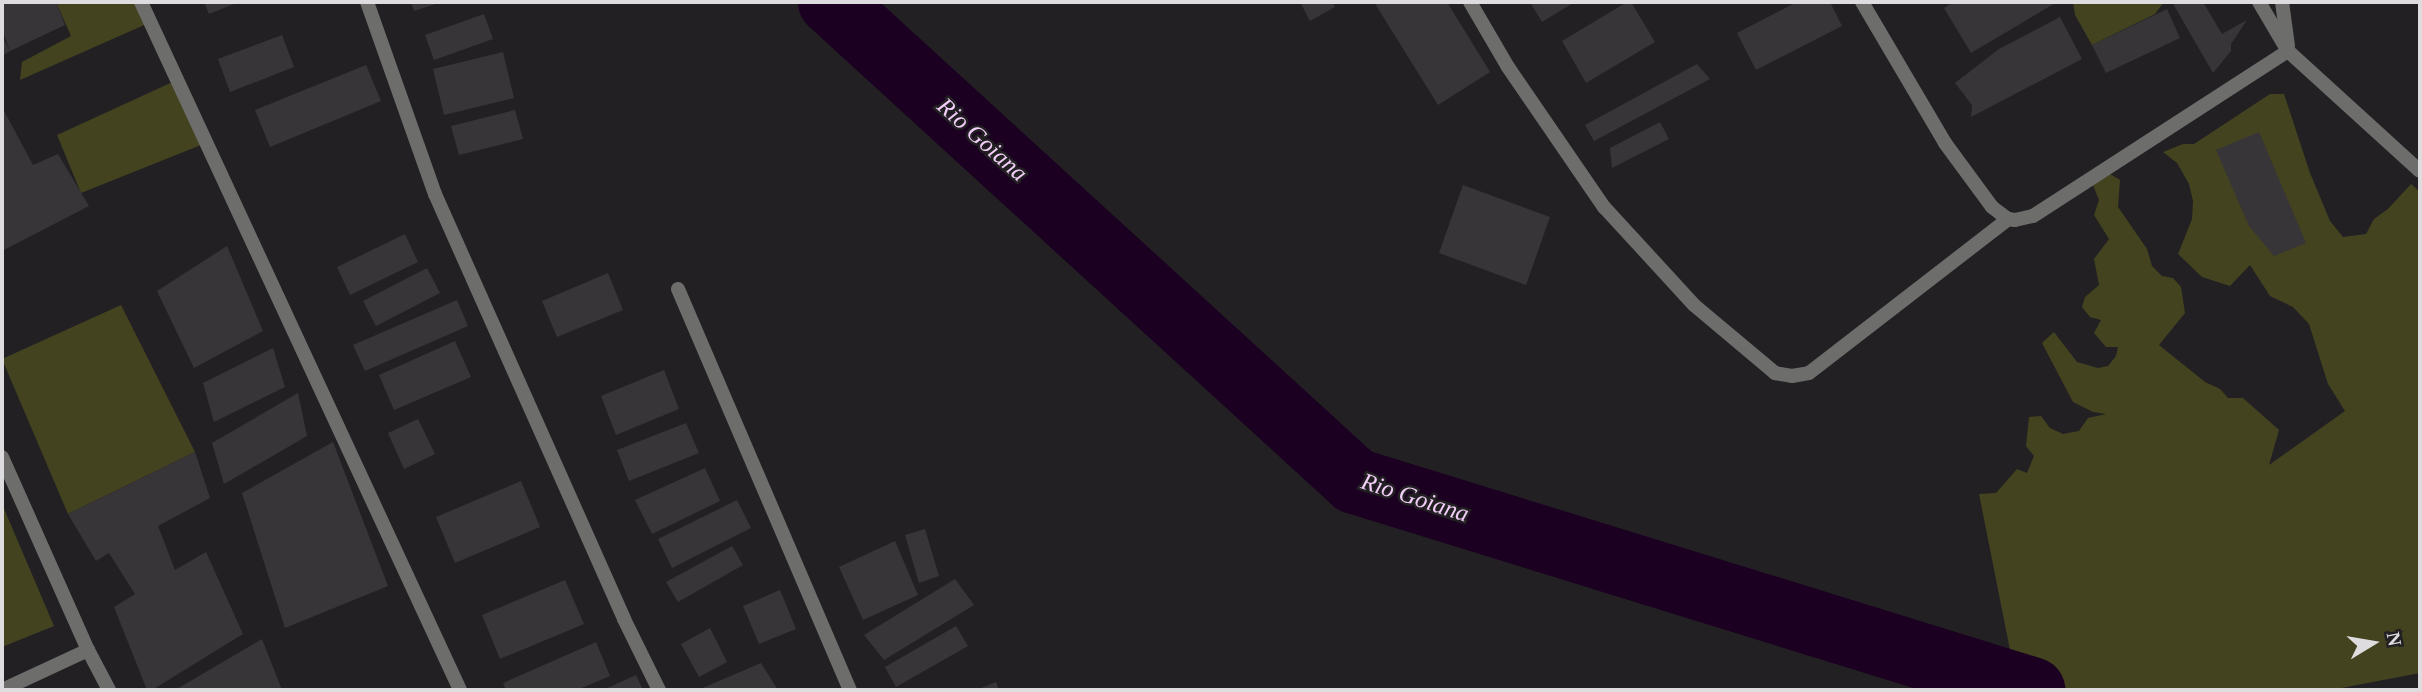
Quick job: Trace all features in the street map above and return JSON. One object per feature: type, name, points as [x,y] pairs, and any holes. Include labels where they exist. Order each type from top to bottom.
[{"type":"street","points":[[141,2],[460,690]]},
{"type":"street","points":[[367,2],[399,99],[435,194],[624,619],[659,690]]},
{"type":"street","points":[[1470,2],[1508,67],[1604,207],[1694,305],[1775,373],[1792,376],[1810,373],[2008,219],[2033,216],[2288,51]]},
{"type":"street","points":[[1862,2],[1945,143],[1992,207],[2008,219]]},
{"type":"street","points":[[2259,2],[2288,51],[2420,171]]},
{"type":"street","points":[[2282,2],[2288,51]]},
{"type":"street","points":[[678,289],[850,690]]},
{"type":"street","points":[[2,457],[88,650],[109,690]]},
{"type":"street","points":[[2,690],[88,650]]},
{"type":"shaded area","points":[[56,2],[141,2],[151,22],[20,80],[22,62],[71,36]]},
{"type":"shaded area","points":[[2073,2],[2164,2],[2155,14],[2092,45],[2075,15]]},
{"type":"shaded area","points":[[177,80],[206,143],[81,193],[57,135]]},
{"type":"shaded area","points":[[2270,94],[2284,94],[2310,173],[2330,221],[2343,237],[2366,234],[2374,219],[2388,209],[2411,184],[2420,192],[2420,673],[2331,690],[2018,690],[1979,494],[1996,493],[2017,469],[2027,473],[2034,456],[2026,446],[2029,417],[2041,416],[2050,428],[2063,434],[2079,431],[2088,418],[2106,414],[2093,412],[2073,402],[2042,343],[2054,332],[2077,362],[2098,368],[2108,366],[2116,356],[2118,347],[2106,347],[2094,333],[2101,320],[2090,317],[2082,307],[2085,297],[2099,285],[2094,259],[2109,239],[2094,215],[2099,200],[2091,180],[2110,174],[2120,180],[2118,207],[2147,249],[2152,266],[2162,276],[2173,278],[2181,287],[2185,313],[2159,345],[2205,382],[2220,389],[2228,398],[2243,398],[2279,430],[2269,465],[2345,411],[2328,384],[2309,324],[2293,307],[2270,296],[2250,265],[2230,286],[2202,277],[2178,254],[2192,219],[2193,201],[2189,184],[2177,163],[2163,152],[2183,144],[2194,144]]},
{"type":"shaded area","points":[[121,305],[195,452],[68,514],[2,359]]},
{"type":"shaded area","points":[[2,504],[54,626],[2,647]]},
{"type":"building","points":[[2,2],[56,2],[65,25],[10,51],[2,30]]},
{"type":"building","points":[[204,2],[239,2],[209,14]]},
{"type":"building","points":[[411,2],[442,2],[414,11]]},
{"type":"building","points":[[1300,2],[1332,2],[1335,7],[1310,21]]},
{"type":"building","points":[[1374,2],[1447,2],[1490,72],[1438,105]]},
{"type":"building","points":[[1530,2],[1575,2],[1542,22]]},
{"type":"building","points":[[1631,2],[1655,42],[1586,83],[1562,41]]},
{"type":"building","points":[[1797,2],[1830,2],[1842,26],[1756,70],[1737,33]]},
{"type":"building","points":[[1953,2],[2057,2],[1971,53],[1944,8]]},
{"type":"building","points":[[2172,2],[2203,2],[2222,34],[2247,20],[2231,44],[2231,51],[2213,73]]},
{"type":"building","points":[[2167,9],[2180,38],[2106,73],[2092,45]]},
{"type":"building","points":[[484,14],[493,39],[434,60],[425,35]]},
{"type":"building","points":[[2060,17],[2082,59],[1971,117],[1972,105],[1955,83],[1999,49]]},
{"type":"building","points":[[282,35],[294,67],[230,92],[218,59]]},
{"type":"building","points":[[2,36],[10,51],[2,56]]},
{"type":"building","points":[[503,52],[514,98],[444,115],[433,69]]},
{"type":"building","points":[[1697,64],[1710,79],[1594,141],[1585,125]]},
{"type":"building","points":[[366,65],[381,101],[270,147],[255,110]]},
{"type":"building","points":[[2,107],[33,165],[58,154],[89,206],[2,251]]},
{"type":"building","points":[[515,110],[523,139],[459,155],[451,126]]},
{"type":"building","points":[[1660,122],[1669,139],[1612,168],[1610,148]]},
{"type":"building","points":[[2259,132],[2306,243],[2274,256],[2249,226],[2216,150]]},
{"type":"building","points":[[1463,185],[1550,217],[1526,285],[1439,253]]},
{"type":"building","points":[[405,234],[418,262],[350,295],[337,267]]},
{"type":"building","points":[[227,246],[263,331],[194,368],[157,291]]},
{"type":"building","points":[[427,268],[440,293],[376,326],[363,301]]},
{"type":"building","points":[[608,273],[623,310],[557,337],[542,301]]},
{"type":"building","points":[[457,300],[468,326],[365,371],[353,345]]},
{"type":"building","points":[[455,341],[471,377],[394,410],[379,375]]},
{"type":"building","points":[[273,348],[285,387],[214,422],[203,383]]},
{"type":"building","points":[[664,370],[679,409],[616,435],[601,396]]},
{"type":"building","points":[[298,393],[307,436],[224,484],[212,443]]},
{"type":"building","points":[[418,419],[435,454],[404,469],[388,433]]},
{"type":"building","points":[[686,423],[699,453],[629,481],[617,450]]},
{"type":"building","points":[[333,442],[388,586],[285,628],[242,493]]},
{"type":"building","points":[[195,452],[210,498],[158,526],[175,570],[206,552],[243,634],[152,690],[147,690],[114,607],[135,594],[109,553],[96,561],[68,514]]},
{"type":"building","points":[[705,468],[720,501],[652,534],[635,500]]},
{"type":"building","points":[[521,481],[540,527],[455,563],[436,517]]},
{"type":"building","points":[[737,500],[751,528],[672,568],[658,539]]},
{"type":"building","points":[[925,529],[939,576],[919,583],[905,535]]},
{"type":"building","points":[[895,541],[918,595],[863,620],[839,567]]},
{"type":"building","points":[[732,546],[743,565],[678,602],[666,582]]},
{"type":"building","points":[[955,579],[974,605],[884,660],[864,635]]},
{"type":"building","points":[[565,580],[584,624],[500,659],[482,615]]},
{"type":"building","points":[[780,590],[796,629],[759,644],[743,606]]},
{"type":"building","points":[[956,626],[968,646],[896,687],[885,667]]},
{"type":"building","points":[[710,628],[727,662],[699,677],[681,644]]},
{"type":"building","points":[[262,639],[282,690],[175,690]]},
{"type":"building","points":[[596,642],[610,676],[577,690],[506,690],[503,683]]},
{"type":"building","points":[[761,663],[778,690],[698,690]]},
{"type":"building","points":[[636,675],[643,690],[603,690]]},
{"type":"building","points":[[996,682],[999,690],[976,690]]},
{"type":"waterway","name":"Rio Goiana","points":[[831,2],[1355,481],[2032,690]]}]
